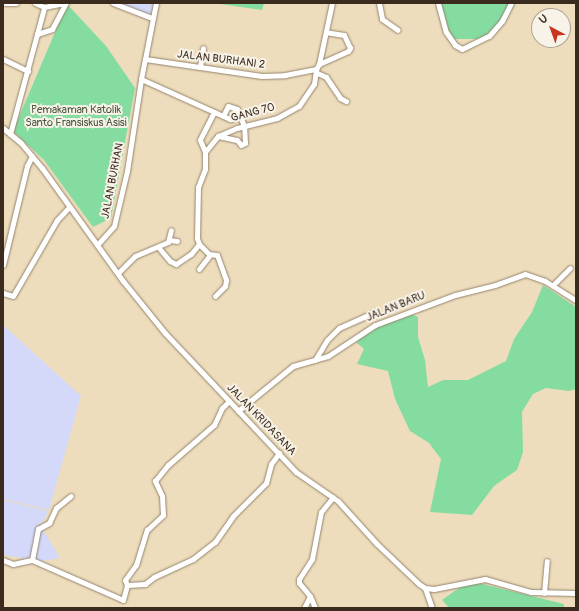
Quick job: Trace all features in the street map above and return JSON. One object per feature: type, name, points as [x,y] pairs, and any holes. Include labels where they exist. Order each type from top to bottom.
[{"type":"street","points":[[5,3],[16,3]]},
{"type":"street","points":[[36,3],[44,6],[65,3]]},
{"type":"street","points":[[37,34],[52,29],[65,3]]},
{"type":"street","points":[[113,3],[152,18]]},
{"type":"street","points":[[156,3],[141,80],[223,116],[232,119],[240,117]]},
{"type":"street","name":"GANG 70","points":[[218,136],[244,126],[278,118],[299,106],[312,88],[319,64],[332,3]]},
{"type":"street","points":[[380,3],[382,19],[398,30]]},
{"type":"street","points":[[438,3],[446,32],[455,45],[462,49],[489,36],[502,21],[511,3]]},
{"type":"street","points":[[10,134],[28,71],[44,6]]},
{"type":"street","points":[[319,64],[348,51],[350,48],[344,35],[326,32]]},
{"type":"street","points":[[200,67],[203,48]]},
{"type":"street","points":[[3,59],[28,71]]},
{"type":"street","name":"JALAN BURHANI 2","points":[[145,59],[266,76],[316,71]]},
{"type":"street","points":[[316,71],[326,77],[340,98],[346,101]]},
{"type":"street","name":"JALAN BURHAN","points":[[97,245],[114,226],[127,172],[141,80]]},
{"type":"street","points":[[159,248],[170,261],[176,264],[191,254],[199,244],[198,190],[204,172],[206,152],[218,136],[237,140],[242,145],[246,140],[244,126],[237,109],[229,105],[223,116]]},
{"type":"street","points":[[206,152],[200,140],[214,112]]},
{"type":"street","name":"JALAN KRIDASANA","points":[[3,128],[32,156],[118,273],[165,333],[278,454],[300,475],[333,497],[386,553],[425,588]]},
{"type":"street","points":[[3,265],[27,166],[32,156]]},
{"type":"street","points":[[3,293],[13,296],[56,220],[69,207]]},
{"type":"street","points":[[170,240],[171,230]]},
{"type":"street","points":[[118,273],[135,256],[159,248],[170,240],[177,241]]},
{"type":"street","points":[[199,244],[210,255],[217,255],[226,280],[225,286],[216,296]]},
{"type":"street","points":[[199,269],[210,255]]},
{"type":"street","points":[[553,285],[570,268]]},
{"type":"street","name":"JALAN BARU","points":[[238,411],[290,368],[333,354],[375,325],[455,295],[495,285],[524,274],[535,276],[553,285],[576,300]]},
{"type":"street","points":[[315,360],[327,340],[339,328],[372,313]]},
{"type":"street","points":[[3,560],[13,564],[32,560],[122,599],[127,585],[126,578],[136,565],[146,530],[163,515],[162,496],[154,482],[214,425],[222,408],[229,401]]},
{"type":"street","points":[[127,585],[145,584],[209,548],[233,516],[265,485],[271,464],[278,454]]},
{"type":"street","points":[[32,560],[38,529],[49,523],[56,508],[71,496]]},
{"type":"street","points":[[315,608],[310,596],[299,583],[299,580],[312,559],[321,512],[333,497]]},
{"type":"street","points":[[544,593],[547,562]]},
{"type":"street","points":[[432,608],[425,588],[485,579],[524,591],[544,593],[576,593]]},
{"type":"street","points":[[304,608],[310,596]]},
{"type":"shaded area","points":[[117,3],[154,3],[150,16]]},
{"type":"shaded area","points":[[3,325],[81,396],[49,510],[3,499]]},
{"type":"shaded area","points":[[3,500],[48,511],[44,521],[39,523],[60,558],[42,561],[3,555]]},
{"type":"green space","points":[[214,3],[264,3],[262,10]]},
{"type":"green space","points":[[439,3],[516,3],[508,15],[482,39],[452,39]]},
{"type":"green space","name":"Pemakaman Katolik Santo Fransiskus Asisi","points":[[67,4],[106,46],[135,88],[111,218],[93,227],[44,160],[13,131]]},
{"type":"green space","points":[[543,285],[576,307],[576,389],[569,391],[546,388],[533,394],[522,412],[523,452],[517,470],[494,486],[472,515],[430,512],[441,459],[429,443],[410,431],[395,399],[388,371],[357,364],[364,349],[356,342],[378,327],[410,314],[418,317],[418,337],[425,360],[428,387],[443,380],[468,380],[506,361],[514,339],[532,312]]},
{"type":"green space","points":[[478,583],[564,604],[564,608],[449,608],[442,600],[462,586]]}]
